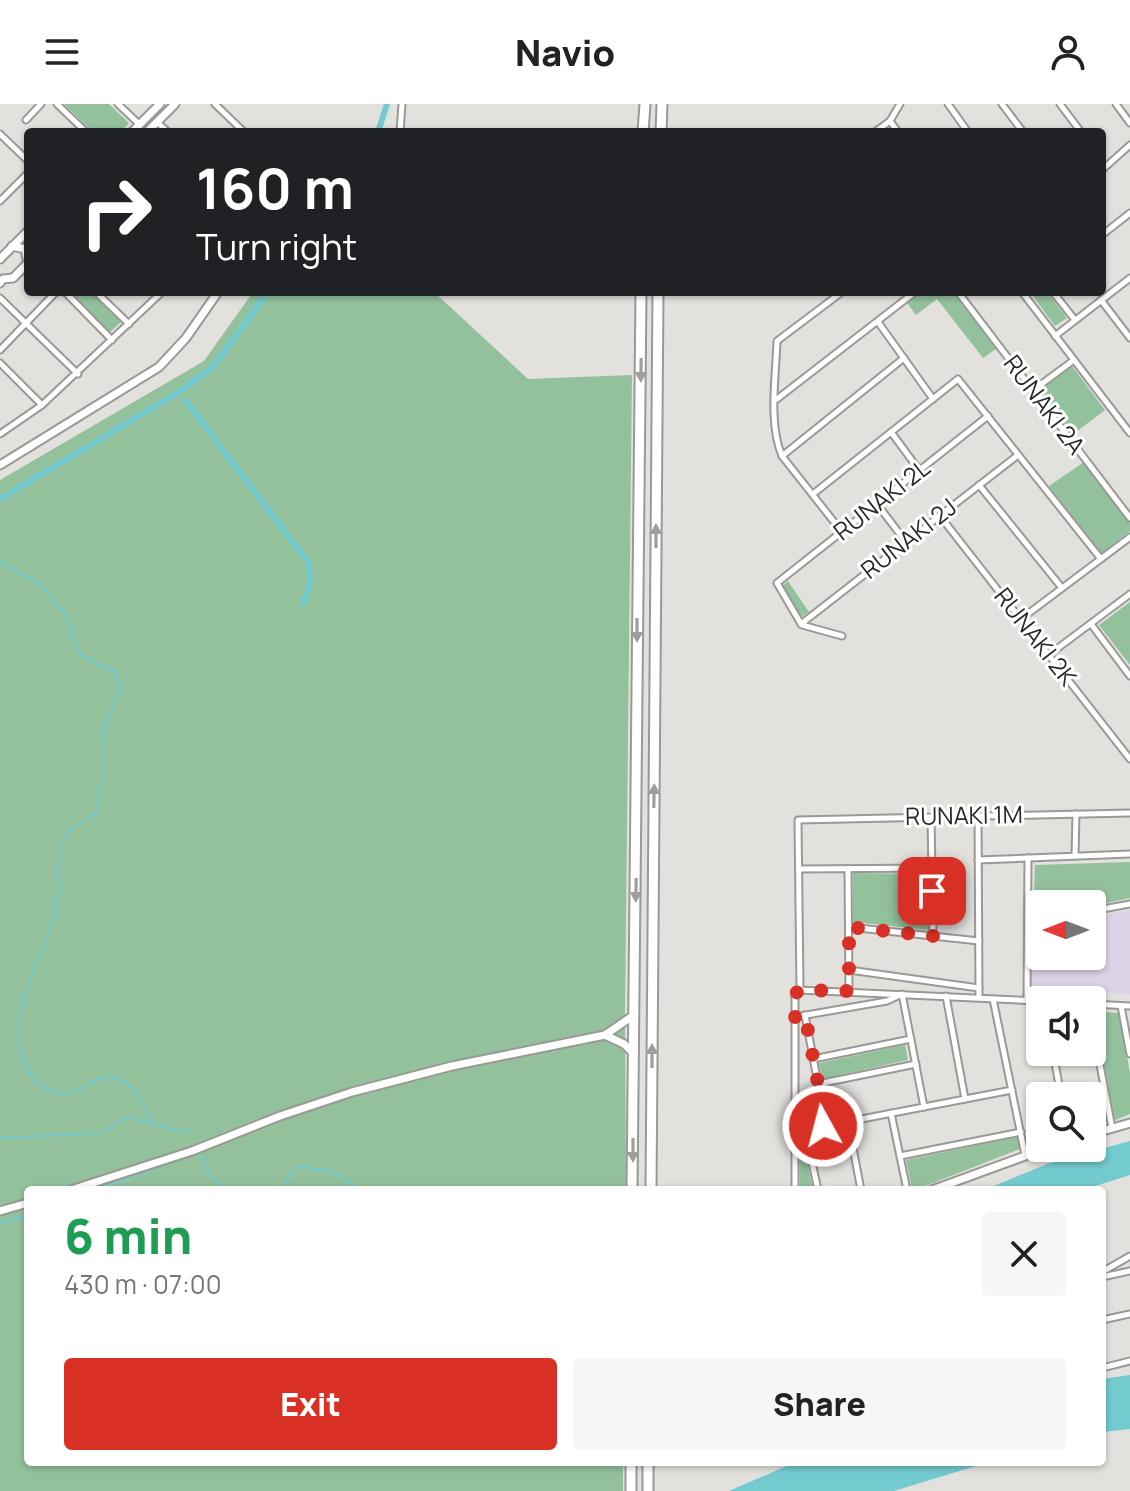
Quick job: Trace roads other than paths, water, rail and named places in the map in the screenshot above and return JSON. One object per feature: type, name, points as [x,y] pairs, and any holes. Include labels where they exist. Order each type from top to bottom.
[{"type":"highway","points":[[661,128],[662,104]]},
{"type":"highway","points":[[645,109],[655,108],[661,117]]},
{"type":"highway","points":[[632,1186],[641,296]]},
{"type":"highway","points":[[651,1186],[658,296]]},
{"type":"highway","points":[[637,699],[646,703],[655,699]]},
{"type":"highway","points":[[631,1466],[631,1491]]},
{"type":"highway","points":[[648,1466],[648,1491]]},
{"type":"main road","points":[[137,128],[160,104]]},
{"type":"main road","points":[[151,128],[175,104]]},
{"type":"main road","points":[[0,259],[24,238]]},
{"type":"main road","points":[[12,246],[24,249]]},
{"type":"main road","points":[[0,283],[3,279],[13,278],[24,267]]},
{"type":"main road","points":[[0,465],[159,367],[178,348],[215,296]]},
{"type":"main road","points":[[83,1186],[380,1084],[605,1035],[634,1015]]},
{"type":"main road","points":[[605,1035],[624,1044],[634,1054]]},
{"type":"main road","points":[[1106,1130],[1130,1123]]},
{"type":"main road","points":[[943,1186],[1025,1155]]},
{"type":"main road","points":[[0,1211],[24,1204]]},
{"type":"street","points":[[26,120],[41,104]]},
{"type":"street","points":[[57,104],[82,128]]},
{"type":"street","points":[[118,104],[140,125]]},
{"type":"street","points":[[215,104],[240,128]]},
{"type":"street","points":[[400,128],[402,104]]},
{"type":"street","points":[[880,128],[890,121],[900,104]]},
{"type":"street","points":[[948,104],[965,128]]},
{"type":"street","points":[[1002,104],[1020,128]]},
{"type":"street","points":[[1060,104],[1078,128]]},
{"type":"street","points":[[1116,104],[1130,123]]},
{"type":"street","points":[[890,121],[895,128]]},
{"type":"street","points":[[157,122],[164,128]]},
{"type":"street","points":[[0,134],[24,157]]},
{"type":"street","points":[[1106,164],[1130,145]]},
{"type":"street","points":[[1,198],[24,177]]},
{"type":"street","points":[[1106,232],[1130,213]]},
{"type":"street","points":[[1055,336],[1130,278]]},
{"type":"street","points":[[0,350],[52,296]]},
{"type":"street","points":[[69,296],[112,340]]},
{"type":"street","points":[[100,296],[129,324]]},
{"type":"street","points":[[0,434],[42,405],[78,374],[158,296]]},
{"type":"street","points":[[835,296],[777,341],[776,400],[782,456],[842,532]]},
{"type":"street","points":[[902,296],[905,300]]},
{"type":"street","points":[[776,400],[910,296]]},
{"type":"street","name":"RUNAKI 2A","points":[[961,296],[1130,518]]},
{"type":"street","points":[[1025,296],[1130,433]]},
{"type":"street","points":[[1056,296],[1075,320]]},
{"type":"street","points":[[0,298],[78,374]]},
{"type":"street","points":[[1101,300],[1130,338]]},
{"type":"street","points":[[878,322],[934,399]]},
{"type":"street","points":[[782,456],[904,358]]},
{"type":"street","points":[[1032,391],[1074,360]]},
{"type":"street","points":[[0,363],[42,405]]},
{"type":"street","points":[[813,494],[958,379],[1101,559]]},
{"type":"street","name":"RUNAKI 2L","points":[[801,624],[777,583],[988,416]]},
{"type":"street","points":[[891,432],[919,471]]},
{"type":"street","name":"RUNAKI 2J","points":[[801,624],[1018,455]]},
{"type":"street","points":[[979,485],[1062,588]]},
{"type":"street","points":[[877,504],[906,542]]},
{"type":"street","name":"RUNAKI 2K","points":[[940,516],[1130,759]]},
{"type":"street","points":[[1021,619],[1130,537]]},
{"type":"street","points":[[1050,654],[1130,596]]},
{"type":"street","points":[[801,624],[842,636]]},
{"type":"street","points":[[1091,624],[1130,676]]},
{"type":"street","name":"RUNAKI 1M","points":[[799,869],[798,820],[1130,813]]},
{"type":"street","points":[[1075,856],[1076,814]]},
{"type":"street","points":[[978,816],[979,998]]},
{"type":"street","points":[[931,817],[933,936]]},
{"type":"street","points":[[978,860],[1130,854]]},
{"type":"street","points":[[1028,858],[1028,890]]},
{"type":"street","points":[[795,1186],[795,995],[800,990],[799,869],[932,868]]},
{"type":"street","points":[[848,869],[849,991]]},
{"type":"street","points":[[1106,908],[1130,904]]},
{"type":"street","points":[[849,927],[979,941]]},
{"type":"street","points":[[849,970],[979,988]]},
{"type":"street","points":[[800,990],[1026,1001]]},
{"type":"street","points":[[795,1017],[887,1001],[902,994]]},
{"type":"street","points":[[902,994],[924,1107]]},
{"type":"street","points":[[946,996],[965,1099]]},
{"type":"street","points":[[993,999],[1025,1155]]},
{"type":"street","points":[[1106,1005],[1130,1006]]},
{"type":"street","points":[[1121,1006],[1130,1054]]},
{"type":"street","points":[[805,1015],[826,1126]]},
{"type":"street","points":[[813,1059],[911,1039]]},
{"type":"street","points":[[818,1084],[916,1064]]},
{"type":"street","points":[[1100,1066],[1112,1128]]},
{"type":"street","points":[[794,1132],[1012,1090]]},
{"type":"street","points":[[891,1113],[906,1186]]},
{"type":"street","points":[[848,1122],[860,1186]]},
{"type":"street","points":[[805,1130],[817,1186]]},
{"type":"street","points":[[900,1156],[1021,1132]]},
{"type":"street","points":[[1106,1271],[1130,1256]]},
{"type":"street","points":[[1106,1274],[1130,1271]]},
{"type":"street","points":[[1106,1319],[1130,1314]]},
{"type":"street","points":[[1106,1367],[1130,1361]]},
{"type":"water","points":[[1130,1141],[1130,1175],[1096,1186],[994,1186],[1054,1162],[1106,1162],[1106,1148]]},
{"type":"water","points":[[1130,1375],[1130,1429],[1106,1432],[1106,1378]]},
{"type":"water","points":[[787,1466],[976,1466],[894,1491],[729,1491]]},
{"type":"waterway","points":[[379,128],[387,104]]},
{"type":"waterway","points":[[0,499],[176,394],[213,367],[265,296]]},
{"type":"waterway","points":[[186,401],[308,562],[310,583],[303,603]]},
{"type":"waterway","points":[[0,562],[40,584],[66,615],[82,656],[116,672],[121,689],[104,727],[101,751],[103,771],[97,812],[76,826],[61,844],[57,868],[58,902],[21,1010],[21,1051],[29,1072],[44,1087],[56,1093],[78,1090],[109,1077],[121,1080],[136,1093],[153,1124]]},
{"type":"waterway","points":[[0,1138],[100,1133],[128,1117],[189,1133]]},
{"type":"waterway","points":[[104,1186],[199,1153],[211,1177],[221,1186]]},
{"type":"waterway","points":[[284,1186],[295,1167],[338,1175],[354,1186]]},
{"type":"waterway","points":[[0,1224],[24,1215]]}]
